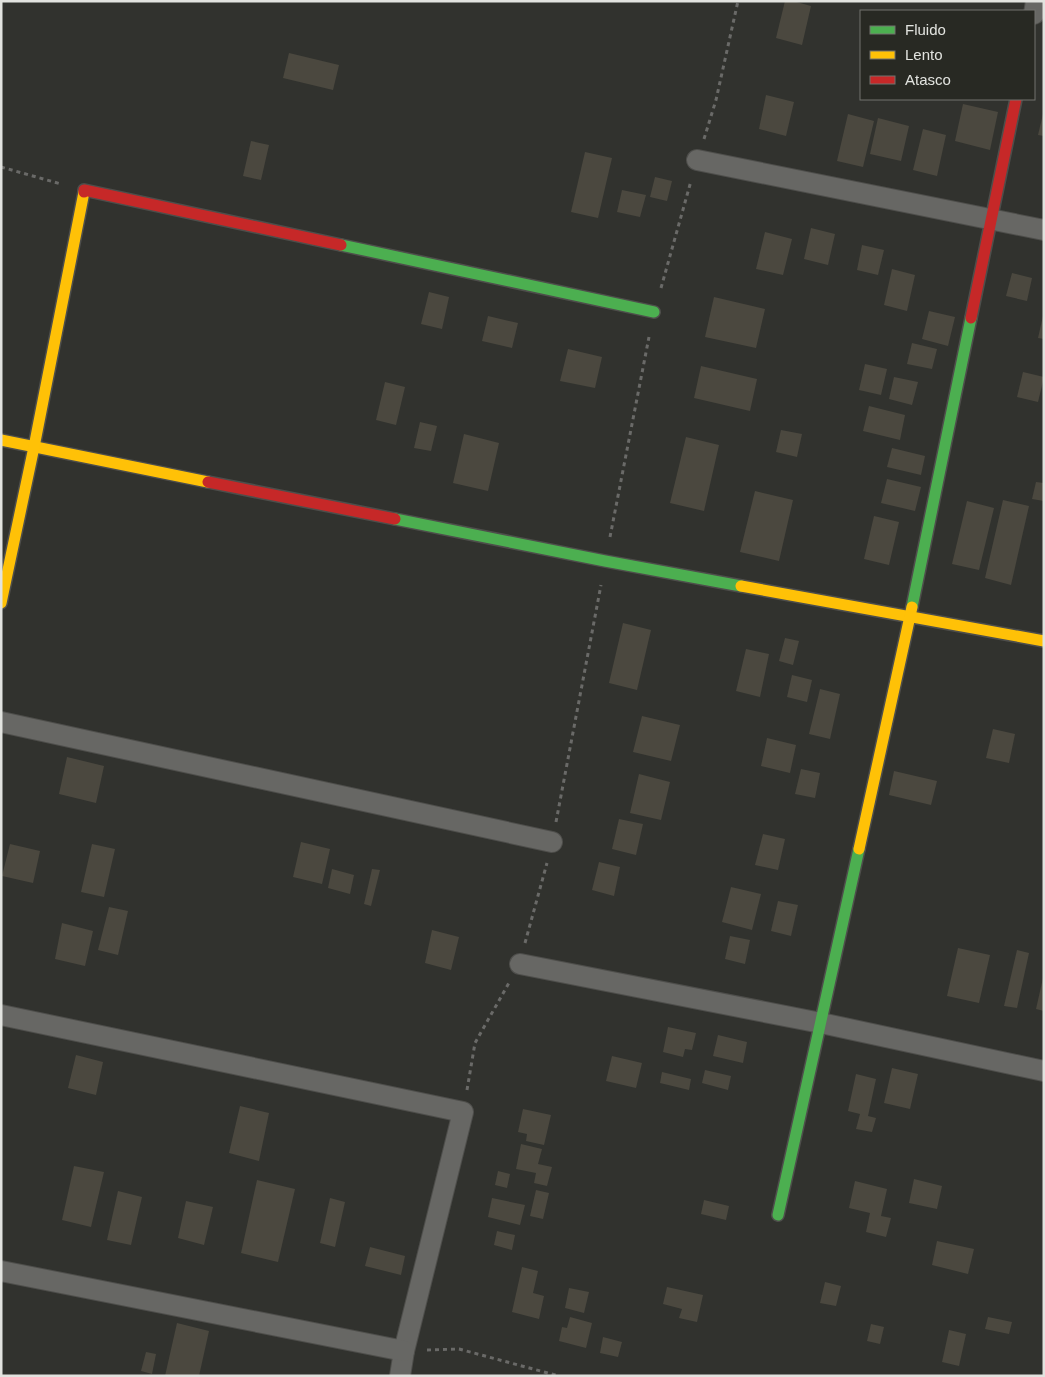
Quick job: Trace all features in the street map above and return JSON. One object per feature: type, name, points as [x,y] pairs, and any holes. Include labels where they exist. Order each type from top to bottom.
[{"type":"street","points":[[778,1216],[910,616],[1016,100]]},
{"type":"street","points":[[697,160],[1044,230]]},
{"type":"street","points":[[1,603],[34,447],[84,190],[654,312]]},
{"type":"street","points":[[1,440],[605,561],[1044,641]]},
{"type":"street","points":[[1,722],[552,842]]},
{"type":"street","points":[[520,964],[821,1023],[1044,1071]]},
{"type":"street","points":[[1,1015],[463,1112],[404,1351],[400,1376]]},
{"type":"street","points":[[1,1271],[404,1351]]},
{"type":"path","points":[[1,167],[84,190]]},
{"type":"path","points":[[404,1351],[459,1349],[559,1376]]},
{"type":"building","points":[[785,1],[793,1],[811,6],[802,45],[776,38]]},
{"type":"building","points":[[289,53],[339,65],[333,90],[283,78]]},
{"type":"building","points":[[766,95],[794,102],[786,136],[759,129]]},
{"type":"building","points":[[963,104],[998,112],[990,150],[955,141]]},
{"type":"building","points":[[848,114],[874,121],[863,167],[837,161]]},
{"type":"building","points":[[1044,114],[1044,136],[1038,135]]},
{"type":"building","points":[[878,118],[909,126],[901,161],[870,154]]},
{"type":"building","points":[[923,129],[946,135],[937,176],[913,170]]},
{"type":"building","points":[[251,141],[269,145],[261,180],[243,176]]},
{"type":"building","points":[[585,152],[612,158],[598,218],[571,212]]},
{"type":"building","points":[[655,177],[672,181],[667,201],[650,197]]},
{"type":"building","points":[[622,190],[646,195],[640,217],[617,212]]},
{"type":"building","points":[[811,228],[835,234],[828,265],[804,259]]},
{"type":"building","points":[[765,232],[792,239],[783,275],[756,269]]},
{"type":"building","points":[[862,245],[884,250],[878,275],[857,270]]},
{"type":"building","points":[[892,269],[915,275],[907,311],[884,305]]},
{"type":"building","points":[[1012,273],[1032,278],[1027,301],[1006,296]]},
{"type":"building","points":[[429,292],[449,297],[442,329],[421,324]]},
{"type":"building","points":[[714,297],[765,309],[756,348],[705,337]]},
{"type":"building","points":[[929,311],[955,317],[948,346],[922,339]]},
{"type":"building","points":[[488,316],[518,323],[512,348],[482,341]]},
{"type":"building","points":[[1044,316],[1044,339],[1038,338]]},
{"type":"building","points":[[912,343],[937,349],[932,369],[907,364]]},
{"type":"building","points":[[568,349],[602,357],[595,388],[560,381]]},
{"type":"building","points":[[865,364],[887,369],[881,395],[859,390]]},
{"type":"building","points":[[701,366],[757,379],[750,411],[694,398]]},
{"type":"building","points":[[1023,372],[1044,377],[1038,402],[1017,397]]},
{"type":"building","points":[[894,377],[918,382],[912,405],[889,399]]},
{"type":"building","points":[[385,382],[405,387],[396,425],[376,420]]},
{"type":"building","points":[[869,406],[905,415],[900,440],[863,431]]},
{"type":"building","points":[[420,422],[437,426],[431,451],[414,448]]},
{"type":"building","points":[[781,430],[802,434],[797,457],[776,452]]},
{"type":"building","points":[[464,434],[499,443],[488,491],[453,483]]},
{"type":"building","points":[[686,437],[719,445],[704,511],[670,503]]},
{"type":"building","points":[[892,448],[925,456],[921,475],[887,467]]},
{"type":"building","points":[[887,479],[921,487],[915,511],[881,503]]},
{"type":"building","points":[[1036,482],[1044,483],[1044,501],[1032,499]]},
{"type":"building","points":[[755,491],[793,500],[779,561],[740,552]]},
{"type":"building","points":[[1003,500],[1029,506],[1011,585],[985,578]]},
{"type":"building","points":[[967,501],[994,508],[979,570],[952,564]]},
{"type":"building","points":[[874,516],[899,522],[889,565],[864,559]]},
{"type":"building","points":[[623,623],[651,630],[637,690],[609,683]]},
{"type":"building","points":[[785,638],[799,641],[793,665],[779,661]]},
{"type":"building","points":[[746,649],[769,654],[760,697],[736,691]]},
{"type":"building","points":[[792,675],[812,680],[807,702],[787,697]]},
{"type":"building","points":[[820,689],[840,694],[830,739],[809,734]]},
{"type":"building","points":[[642,716],[680,725],[671,761],[633,752]]},
{"type":"building","points":[[993,729],[1015,734],[1009,763],[986,758]]},
{"type":"building","points":[[767,738],[796,745],[790,773],[761,766]]},
{"type":"building","points":[[67,757],[104,766],[96,803],[59,794]]},
{"type":"building","points":[[801,769],[820,773],[815,798],[795,794]]},
{"type":"building","points":[[894,771],[937,781],[931,805],[889,795]]},
{"type":"building","points":[[639,774],[670,782],[661,820],[630,813]]},
{"type":"building","points":[[619,819],[643,824],[636,855],[612,849]]},
{"type":"building","points":[[763,834],[785,839],[778,870],[755,865]]},
{"type":"building","points":[[301,842],[330,849],[322,884],[293,877]]},
{"type":"building","points":[[10,844],[40,851],[33,883],[2,876]]},
{"type":"building","points":[[92,844],[115,849],[104,897],[81,892]]},
{"type":"building","points":[[599,862],[620,867],[614,896],[592,890]]},
{"type":"building","points":[[332,869],[354,875],[350,894],[328,888]]},
{"type":"building","points":[[372,869],[380,870],[371,906],[364,904]]},
{"type":"building","points":[[731,887],[761,894],[752,930],[722,922]]},
{"type":"building","points":[[778,901],[798,905],[791,936],[771,931]]},
{"type":"building","points":[[109,907],[128,911],[118,955],[98,950]]},
{"type":"building","points":[[62,923],[93,931],[85,966],[55,959]]},
{"type":"building","points":[[432,930],[459,937],[451,970],[425,963]]},
{"type":"building","points":[[730,936],[750,940],[745,964],[725,959]]},
{"type":"building","points":[[958,948],[990,955],[979,1003],[947,996]]},
{"type":"building","points":[[1017,950],[1029,953],[1017,1008],[1004,1006]]},
{"type":"building","points":[[1044,978],[1044,1011],[1036,1009]]},
{"type":"building","points":[[668,1027],[696,1033],[692,1050],[685,1049],[683,1057],[663,1052]]},
{"type":"building","points":[[718,1035],[747,1042],[743,1063],[713,1056]]},
{"type":"building","points":[[76,1055],[103,1062],[96,1095],[68,1088]]},
{"type":"building","points":[[612,1056],[642,1063],[636,1088],[606,1081]]},
{"type":"building","points":[[892,1068],[918,1074],[910,1109],[884,1103]]},
{"type":"building","points":[[705,1070],[731,1076],[728,1090],[702,1083]]},
{"type":"building","points":[[662,1072],[691,1079],[689,1090],[660,1083]]},
{"type":"building","points":[[856,1074],[876,1079],[868,1116],[876,1118],[872,1132],[856,1129],[860,1114],[848,1111]]},
{"type":"building","points":[[240,1106],[269,1113],[259,1161],[229,1153]]},
{"type":"building","points":[[523,1109],[551,1115],[544,1145],[526,1141],[527,1134],[518,1132]]},
{"type":"building","points":[[521,1144],[542,1149],[538,1164],[552,1167],[547,1186],[534,1183],[536,1173],[516,1169]]},
{"type":"building","points":[[74,1166],[104,1172],[91,1227],[62,1220]]},
{"type":"building","points":[[498,1171],[510,1174],[507,1188],[495,1185]]},
{"type":"building","points":[[914,1179],[942,1186],[937,1209],[909,1203]]},
{"type":"building","points":[[257,1180],[295,1189],[278,1262],[241,1253]]},
{"type":"building","points":[[855,1181],[887,1189],[881,1216],[891,1218],[886,1237],[866,1232],[870,1213],[849,1208]]},
{"type":"building","points":[[536,1190],[549,1193],[543,1219],[530,1216]]},
{"type":"building","points":[[118,1191],[142,1197],[131,1245],[107,1240]]},
{"type":"building","points":[[330,1198],[345,1202],[335,1247],[320,1243]]},
{"type":"building","points":[[492,1198],[525,1205],[520,1225],[488,1217]]},
{"type":"building","points":[[704,1200],[729,1206],[726,1220],[701,1214]]},
{"type":"building","points":[[186,1201],[213,1207],[204,1245],[178,1238]]},
{"type":"building","points":[[497,1231],[515,1235],[512,1250],[494,1245]]},
{"type":"building","points":[[937,1241],[974,1249],[968,1274],[932,1265]]},
{"type":"building","points":[[370,1247],[405,1256],[401,1275],[365,1266]]},
{"type":"building","points":[[522,1267],[538,1271],[533,1293],[544,1296],[539,1319],[512,1312]]},
{"type":"building","points":[[825,1282],[841,1286],[836,1306],[820,1303]]},
{"type":"building","points":[[667,1287],[703,1295],[697,1322],[679,1318],[682,1309],[663,1304]]},
{"type":"building","points":[[569,1288],[589,1292],[584,1313],[565,1308]]},
{"type":"building","points":[[570,1317],[592,1323],[586,1348],[559,1341],[562,1327],[567,1328]]},
{"type":"building","points":[[988,1317],[1012,1322],[1009,1334],[985,1329]]},
{"type":"building","points":[[177,1323],[209,1331],[199,1376],[165,1376]]},
{"type":"building","points":[[871,1324],[884,1327],[880,1344],[867,1341]]},
{"type":"building","points":[[949,1330],[966,1334],[959,1366],[942,1362]]},
{"type":"building","points":[[603,1337],[622,1342],[618,1357],[600,1353]]},
{"type":"building","points":[[146,1352],[156,1354],[152,1374],[141,1371]]},
{"type":"traffic: fast","points":[[341,245],[654,312]]},
{"type":"traffic: fast","points":[[912,607],[971,318]]},
{"type":"traffic: fast","points":[[395,519],[741,586]]},
{"type":"traffic: fast","points":[[778,1215],[859,849]]},
{"type":"traffic: slow","points":[[1,603],[84,192]]},
{"type":"traffic: slow","points":[[1,440],[208,482]]},
{"type":"traffic: slow","points":[[741,586],[1044,641]]},
{"type":"traffic: slow","points":[[859,849],[912,607]]},
{"type":"traffic: jam","points":[[971,318],[1016,100]]},
{"type":"traffic: jam","points":[[84,192],[84,190],[341,245]]},
{"type":"traffic: jam","points":[[208,482],[395,519]]}]
